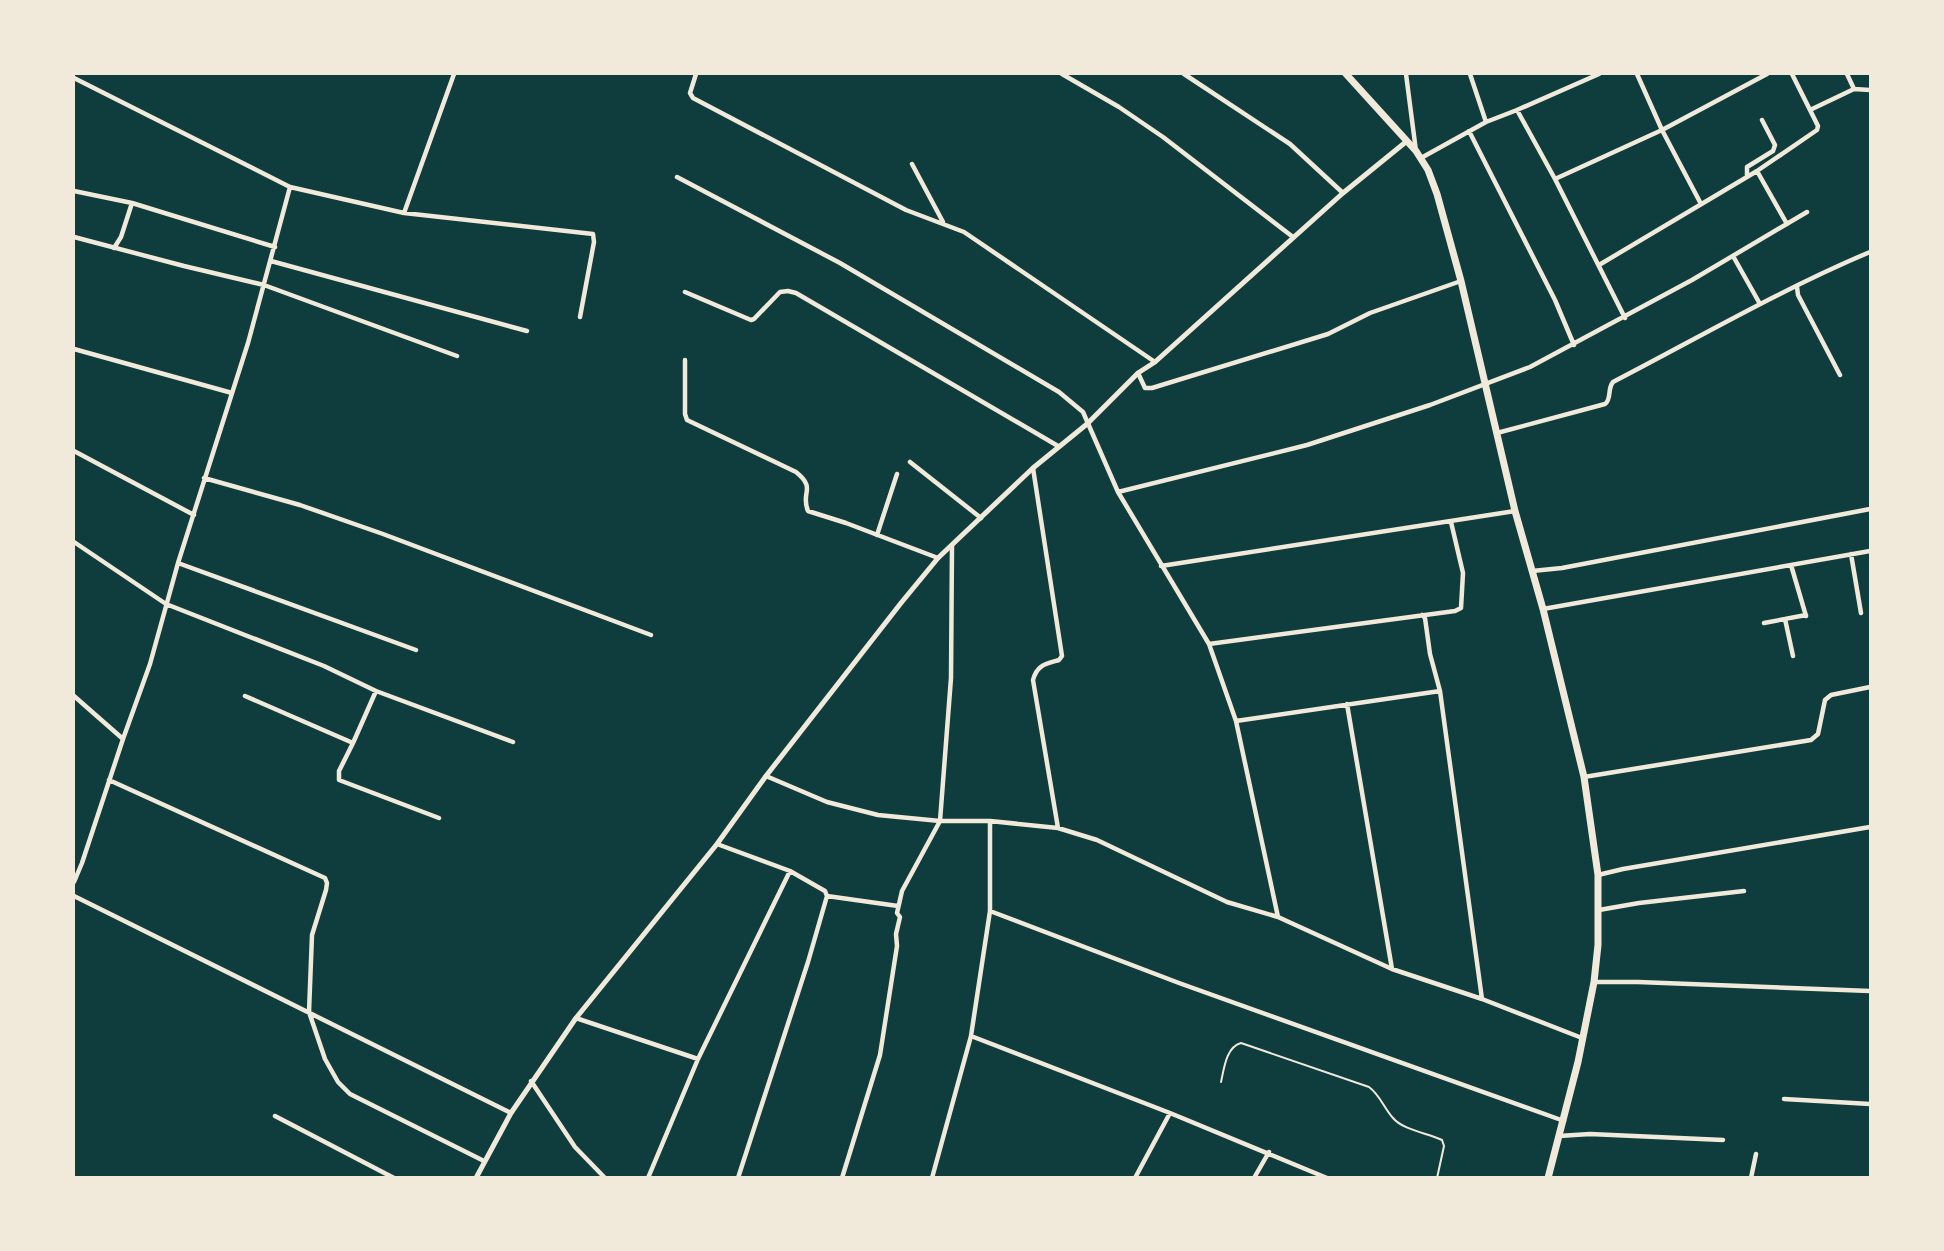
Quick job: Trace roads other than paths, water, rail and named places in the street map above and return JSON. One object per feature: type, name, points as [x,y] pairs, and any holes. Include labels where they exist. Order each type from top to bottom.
[{"type":"highway","points":[[1346,74],[1416,151],[1428,170],[1437,194],[1461,281],[1515,511],[1543,609],[1584,777],[1598,875],[1598,945],[1594,982],[1582,1038],[1564,1121],[1548,1178]]},
{"type":"street","points":[[404,213],[454,74]]},
{"type":"street","points":[[696,74],[690,93],[693,98],[906,210],[943,222],[964,232],[1155,362]]},
{"type":"street","points":[[1062,74],[1119,107],[1163,137],[1293,237]]},
{"type":"street","points":[[1184,74],[1290,144],[1343,193]]},
{"type":"street","points":[[1406,74],[1416,151]]},
{"type":"street","points":[[1470,74],[1486,122]]},
{"type":"street","points":[[1421,158],[1486,122],[1599,74]]},
{"type":"street","points":[[1637,74],[1662,130],[1701,204]]},
{"type":"street","points":[[1555,179],[1662,130],[1767,74]]},
{"type":"street","points":[[1599,265],[1757,171],[1817,128],[1792,74]]},
{"type":"street","points":[[1847,74],[1854,89]]},
{"type":"street","points":[[74,78],[290,187],[404,213],[593,234],[595,236],[580,317]]},
{"type":"street","points":[[1810,110],[1854,89],[1870,90]]},
{"type":"street","points":[[1517,110],[1555,179],[1625,318]]},
{"type":"street","points":[[1747,177],[1747,167],[1774,149],[1775,145],[1762,120]]},
{"type":"street","points":[[1469,131],[1555,300],[1574,345]]},
{"type":"street","points":[[476,1178],[531,1081],[576,1018],[717,844],[766,776],[939,558],[1033,468],[1087,424],[1138,374],[1155,362],[1343,193],[1407,141]]},
{"type":"street","points":[[912,164],[943,222]]},
{"type":"street","points":[[1757,171],[1787,224]]},
{"type":"street","points":[[677,177],[840,263],[1049,386],[1083,412],[1118,492],[1209,644],[1236,722],[1278,917]]},
{"type":"street","points":[[74,882],[150,664],[178,563],[264,285],[290,187]]},
{"type":"street","points":[[74,191],[132,202],[275,247]]},
{"type":"street","points":[[114,248],[121,237],[132,202]]},
{"type":"street","points":[[1118,492],[1307,445],[1530,368],[1625,318],[1807,212]]},
{"type":"street","points":[[74,237],[264,285],[457,356]]},
{"type":"street","points":[[1497,433],[1605,404],[1609,400],[1613,382],[1760,304],[1870,252]]},
{"type":"street","points":[[1733,256],[1760,304]]},
{"type":"street","points":[[271,261],[527,331]]},
{"type":"street","points":[[1138,374],[1145,388],[1152,388],[1328,334],[1370,313],[1461,281]]},
{"type":"street","points":[[1797,287],[1798,295],[1840,375]]},
{"type":"street","points":[[685,292],[751,320],[780,292],[796,293],[1058,446]]},
{"type":"street","points":[[74,349],[232,393]]},
{"type":"street","points":[[685,360],[684,414],[687,420],[796,472],[806,480],[808,488],[805,505],[808,511],[939,558]]},
{"type":"street","points":[[74,451],[194,515]]},
{"type":"street","points":[[910,462],[981,518]]},
{"type":"street","points":[[1033,468],[1062,656],[1059,660],[1042,664],[1035,672],[1033,680],[1058,828]]},
{"type":"street","points":[[877,535],[897,474]]},
{"type":"street","points":[[204,478],[300,505],[383,534],[651,635]]},
{"type":"street","points":[[1532,571],[1562,568],[1870,509]]},
{"type":"street","points":[[1161,566],[1515,511]]},
{"type":"street","points":[[1209,644],[1455,611],[1461,608],[1463,573],[1451,522]]},
{"type":"street","points":[[74,542],[166,604],[324,666],[376,691],[513,742]]},
{"type":"street","points":[[842,1178],[880,1055],[897,946],[896,934],[900,917],[897,914],[902,891],[940,821],[951,678],[952,545]]},
{"type":"street","points":[[1543,609],[1870,551]]},
{"type":"street","points":[[1851,554],[1861,613]]},
{"type":"street","points":[[178,563],[416,650]]},
{"type":"street","points":[[1764,623],[1806,616],[1791,565]]},
{"type":"street","points":[[1422,615],[1425,618],[1430,654],[1440,691],[1482,999]]},
{"type":"street","points":[[1785,619],[1793,656]]},
{"type":"street","points":[[1584,777],[1811,740],[1818,734],[1825,700],[1831,695],[1870,687]]},
{"type":"street","points":[[376,691],[339,771],[339,780],[439,818]]},
{"type":"street","points":[[1236,722],[1440,691]]},
{"type":"street","points":[[74,696],[123,739]]},
{"type":"street","points":[[245,696],[353,743]]},
{"type":"street","points":[[1347,704],[1392,969]]},
{"type":"street","points":[[766,776],[837,804],[878,815],[940,821],[990,821],[1058,828],[1097,840],[1227,902],[1278,917],[1392,969],[1482,999],[1582,1038]]},
{"type":"street","points":[[109,780],[325,878],[327,883],[311,944],[309,1012],[325,1059],[338,1082],[350,1094],[484,1161]]},
{"type":"street","points":[[932,1178],[971,1036],[990,910],[990,821]]},
{"type":"street","points":[[1598,875],[1870,827]]},
{"type":"street","points":[[717,844],[790,872],[825,891],[827,896],[738,1178]]},
{"type":"street","points":[[648,1178],[698,1059],[790,872]]},
{"type":"street","points":[[1599,910],[1744,891]]},
{"type":"street","points":[[74,896],[511,1113]]},
{"type":"street","points":[[827,896],[898,906]]},
{"type":"street","points":[[990,910],[1190,987],[1564,1121]]},
{"type":"street","points":[[1594,982],[1870,991]]},
{"type":"street","points":[[576,1018],[698,1059]]},
{"type":"street","points":[[971,1036],[1269,1152],[1327,1178]]},
{"type":"street","points":[[531,1081],[575,1147],[605,1178]]},
{"type":"street","points":[[1784,1099],[1870,1104]]},
{"type":"street","points":[[1135,1178],[1170,1113]]},
{"type":"street","points":[[274,1116],[394,1178]]},
{"type":"street","points":[[1559,1136],[1590,1134],[1723,1140]]},
{"type":"street","points":[[1254,1178],[1269,1152]]},
{"type":"street","points":[[1751,1178],[1756,1154]]},
{"type":"lane","points":[[1221,1082],[1229,1052],[1236,1044],[1241,1043],[1369,1087],[1393,1119],[1400,1124],[1442,1140],[1444,1146],[1437,1178]]}]
